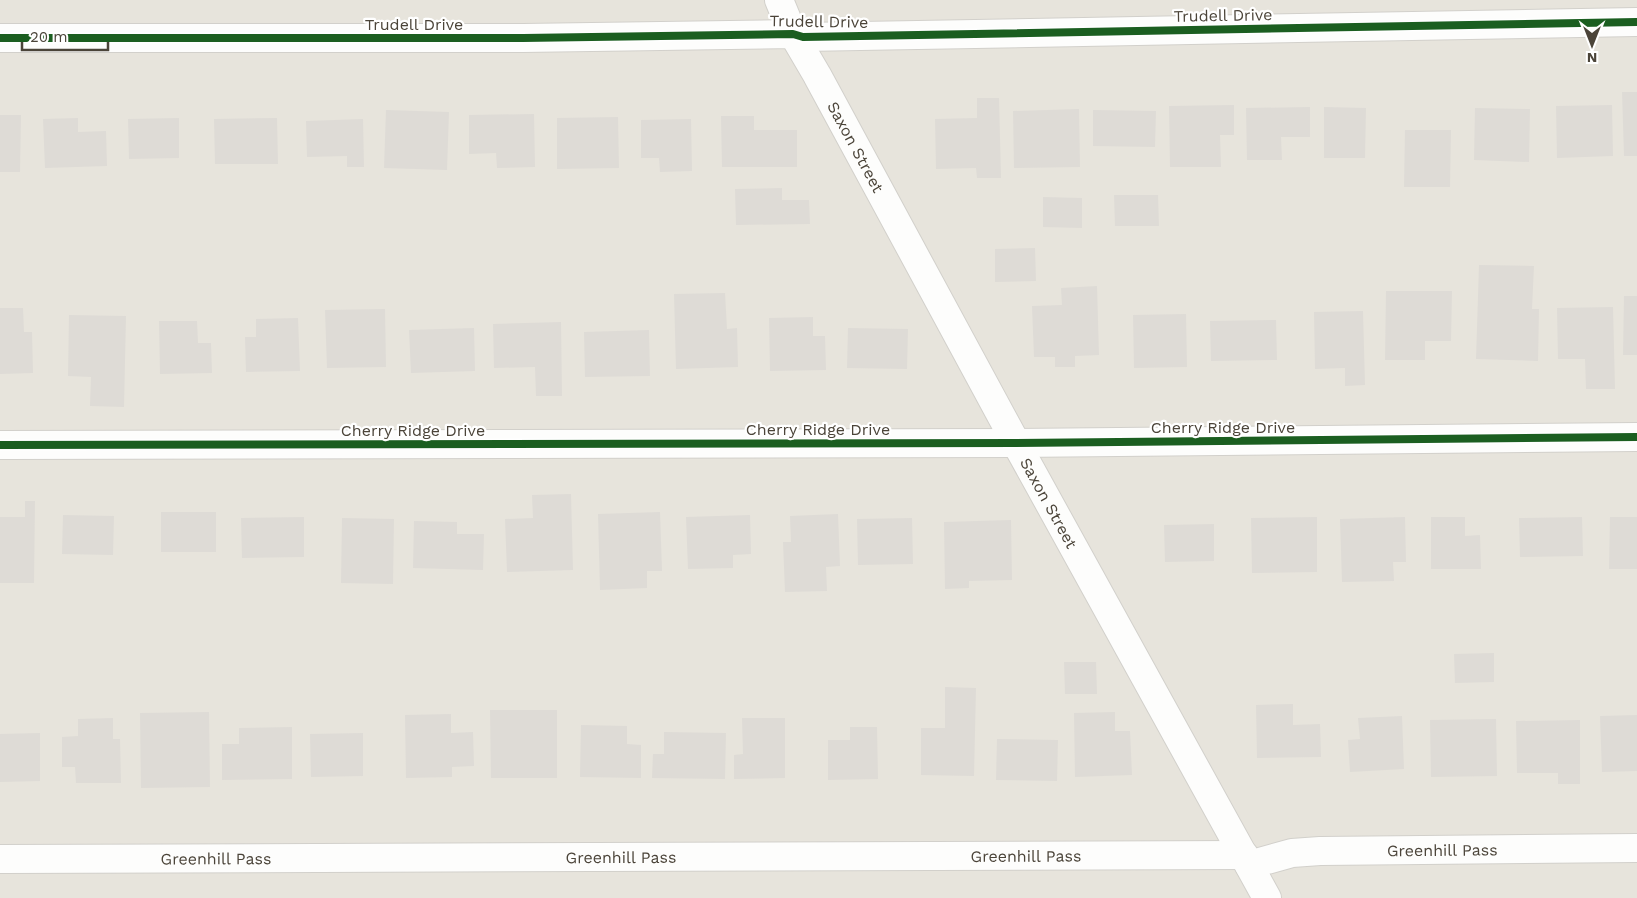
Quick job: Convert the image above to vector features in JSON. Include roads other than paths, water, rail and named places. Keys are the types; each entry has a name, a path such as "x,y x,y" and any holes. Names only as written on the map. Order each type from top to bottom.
{"street":[{"name":"Saxon Street","path":"778,0 793,34 1267,898"},
{"name":"Trudell Drive","path":"0,38 523,38 793,34 803,37 1637,22"},
{"name":"Cherry Ridge Drive","path":"0,445 1016,443 1637,437"},
{"name":"Greenhill Pass","path":"0,859 1246,860 1320,850 1637,848"}]}
